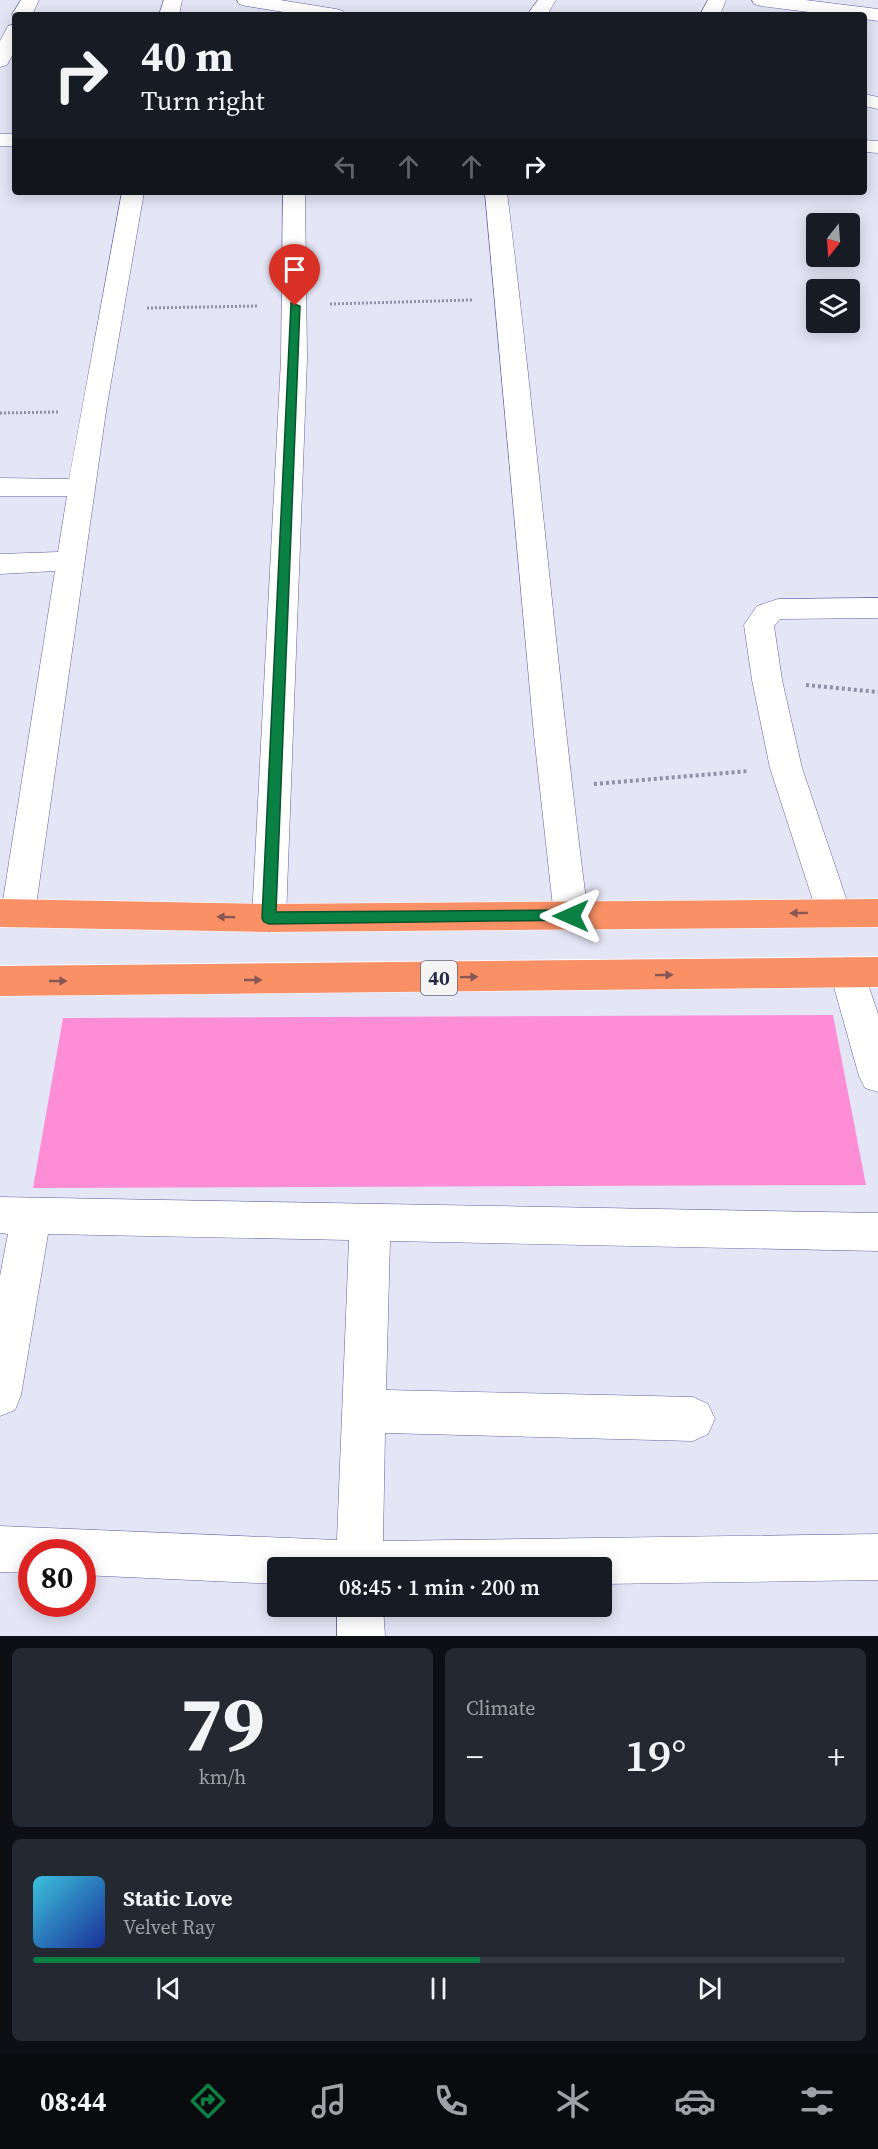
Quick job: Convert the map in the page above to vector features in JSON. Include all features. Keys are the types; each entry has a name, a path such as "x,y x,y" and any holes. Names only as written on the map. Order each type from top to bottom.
{"highway":[{"path":"9,913 269,918 878,913"},
{"name":"40","path":"0,981 863,972"}],"street":[{"path":"246,0 317,12"},
{"path":"338,12 350,0"},
{"path":"761,0 855,12"},
{"path":"0,61 12,36"},
{"path":"9,913 71,561 93,411 132,195"},
{"path":"269,918 294,359 294,195"},
{"path":"496,195 510,311 554,787 571,916"},
{"path":"0,487 81,488"},
{"path":"0,564 71,561"},
{"path":"834,913 786,768 767,680 759,625 773,609 878,608"},
{"path":"863,972 878,1076"},
{"path":"0,1395 15,1215 878,1232"},
{"path":"360,1557 370,1222"},
{"path":"363,1410 693,1419"},
{"path":"0,1549 267,1571"},
{"path":"612,1568 878,1557"},
{"path":"360,1617 361,1636"}],"path":[{"path":"0,413 93,411"},
{"path":"767,680 878,692"},
{"path":"554,787 786,768"}],"shaded area":[{"path":"833,1015 866,1185 33,1188 63,1018"}],"route":[{"path":"295,306 269,918 571,916"}]}
